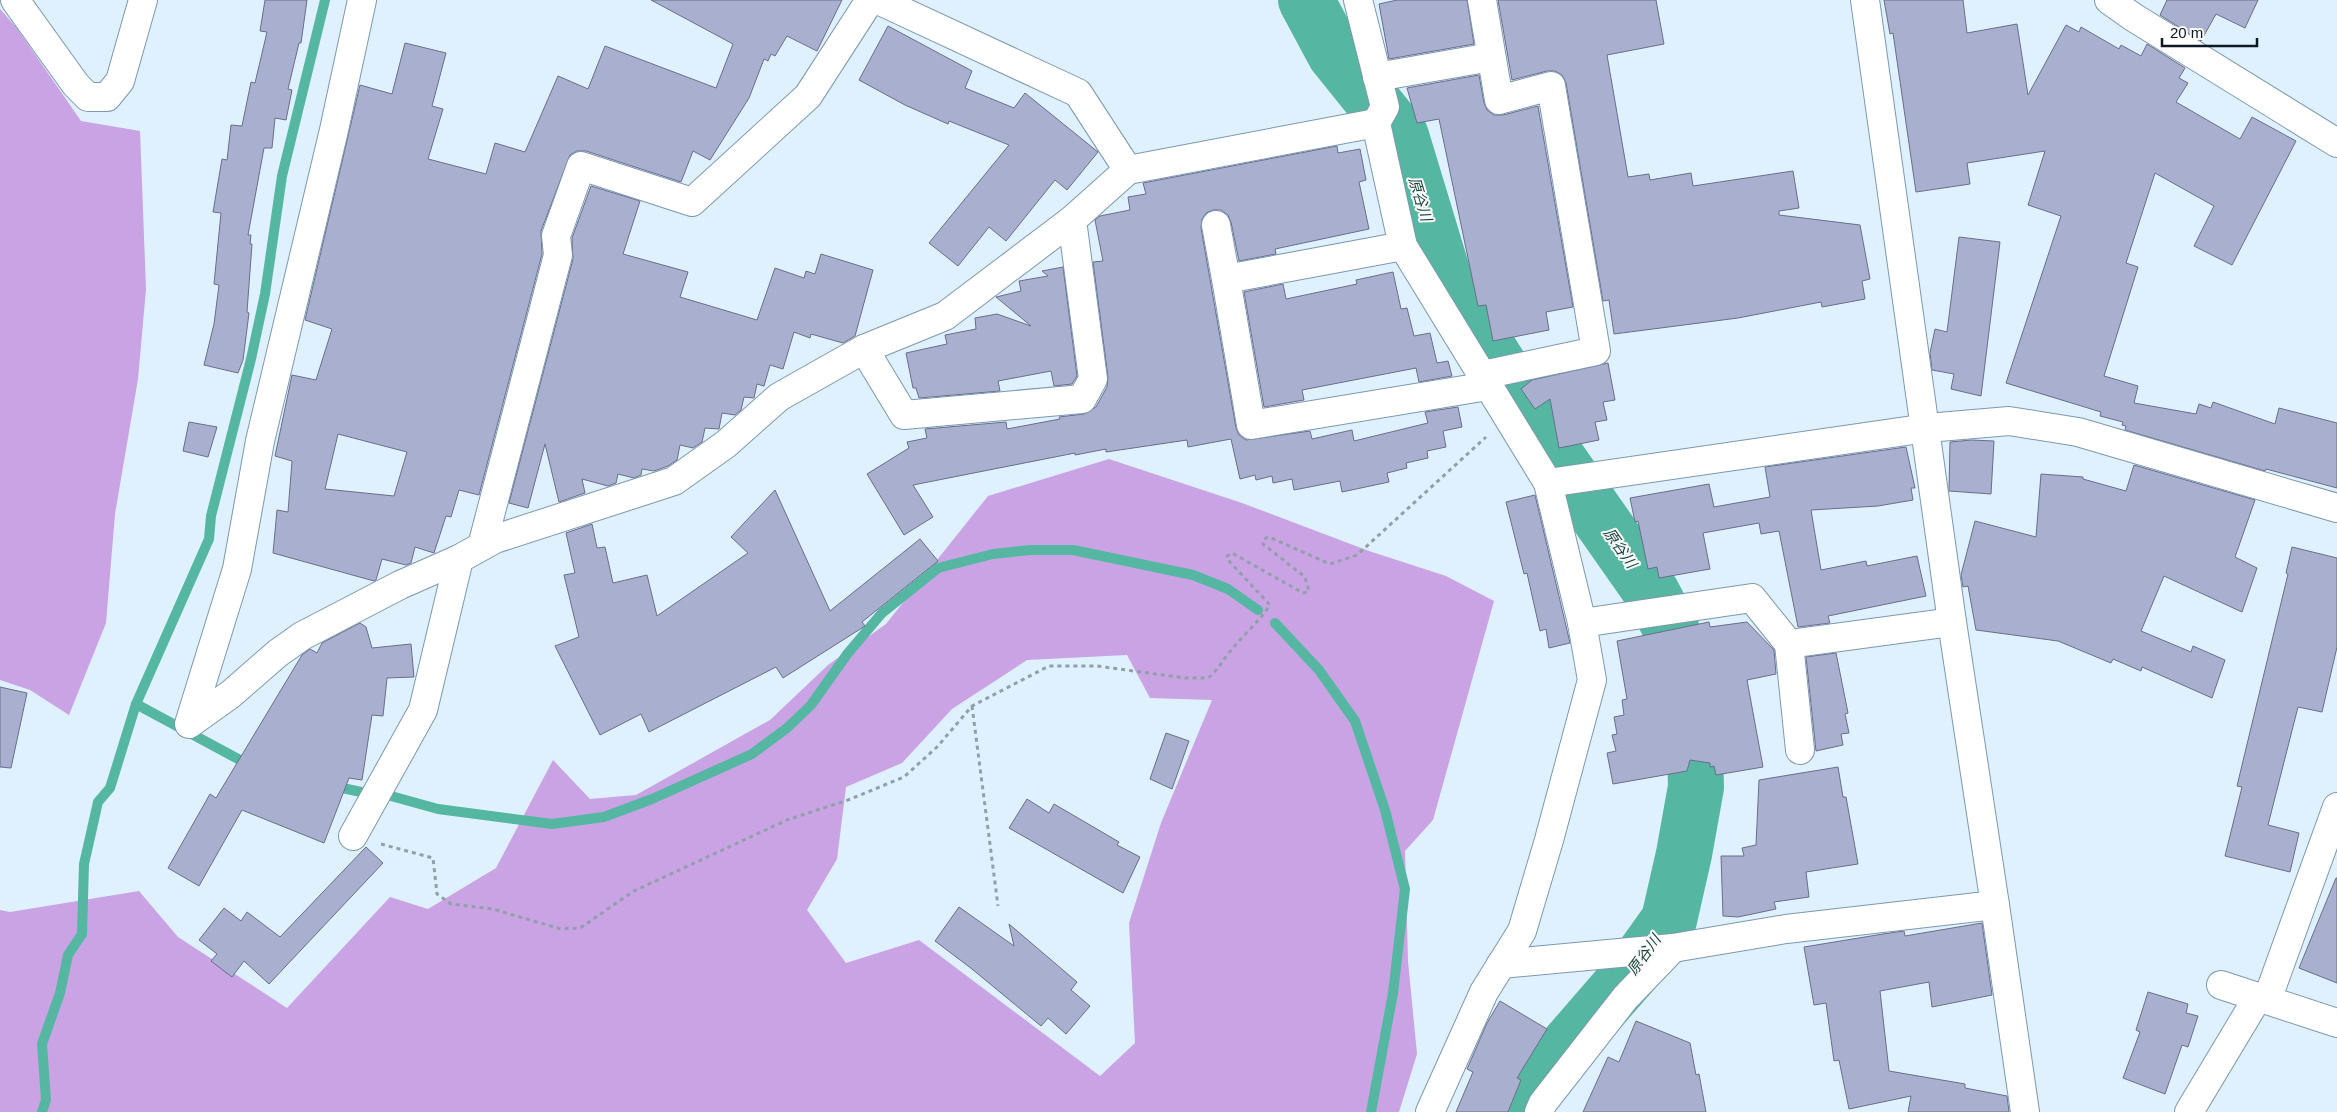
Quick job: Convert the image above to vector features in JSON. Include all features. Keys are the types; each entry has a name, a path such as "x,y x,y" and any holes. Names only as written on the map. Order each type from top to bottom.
{"street":[{"path":"15,0 76,85 88,97 107,97 120,81 143,0"},
{"path":"362,0 334,130 260,441 238,569 189,724 231,694 278,653 302,636 400,585 494,539 674,481 726,444 779,398 864,349 944,316 1072,220 1128,170 1376,123"},
{"path":"353,836 422,710 558,255 556,236 581,166 692,202 808,96 870,0"},
{"path":"878,0 1078,93 1128,170"},
{"path":"1358,0 1385,107 1376,123 1403,246 1548,483 1582,623 1592,680 1550,840 1522,932 1484,992 1430,1112"},
{"path":"1216,225 1251,425 1486,381 1596,351 1551,86 1499,100 1490,57 1482,0"},
{"path":"1865,0 1952,622 2025,1112"},
{"path":"2108,0 2133,18 2337,143"},
{"path":"1377,77 1490,57"},
{"path":"864,349 904,415 1082,399 1093,379 1072,220"},
{"path":"1226,278 1403,246"},
{"path":"1548,483 1926,428 2009,421 2078,432 2337,508"},
{"path":"1582,623 1752,598 1789,644 1800,750"},
{"path":"1789,644 1952,622"},
{"path":"2189,1112 2262,998 2337,807"},
{"path":"1501,964 1673,948 1786,929 1995,905"},
{"path":"1540,1112 1543,1103 1626,998 1673,948"},
{"path":"2222,985 2337,1023"}],"path":[{"path":"353,836 433,858 437,894 451,904 493,909 561,929 580,928 634,891 778,824 904,777 937,747 972,706 1050,666 1097,666 1185,678 1208,678 1220,668 1228,654 1262,618 1270,604 1229,561 1227,556 1232,553 1303,593 1309,591 1305,577 1263,544 1264,539 1269,537 1330,564 1357,555 1508,416"},
{"path":"972,706 998,906"}],"shaded area":[{"path":"0,9 16,27 81,121 140,131 146,289 138,379 115,514 106,623 69,715 30,690 0,680"},
{"path":"1109,459 1242,503 1369,551 1446,576 1494,601 1433,820 1405,851 1408,961 1417,1054 1399,1112 0,1112 0,910 10,912 139,891 178,937 287,1008 390,897 428,909 496,868 553,760 590,799 636,795 770,720 828,665 886,624 988,496","holes":["1127,655 1150,698 1212,700 1161,823 1129,923 1135,1043 1100,1076 919,940 846,963 807,910 837,859 846,787 902,763 952,709 1027,660"]}],"building":[{"path":"265,0 307,0 301,43 299,43 288,89 292,90 286,120 275,118 272,148 264,148 248,235 251,235 250,244 252,244 247,312 249,313 243,360 238,373 204,365 214,324 219,285 214,284 221,213 213,212 222,159 227,160 231,125 242,126 251,82 255,83 267,32 260,31"},
{"path":"651,0 842,0 817,51 787,36 775,56 771,54 768,61 764,59 749,98 710,160 693,151 681,182 586,151 577,151 570,155 541,231 542,254 479,495 459,490 451,517 446,516 434,553 415,547 411,563 406,565 382,559 376,580 374,581 273,553 277,510 288,512 292,461 275,456 292,375 316,380 332,329 305,320 360,85 392,94 405,43 446,53 432,106 443,109 428,159 486,174 495,143 525,152 558,76 588,89 605,46 716,88 733,44","holes":["338,434 407,452 394,496 325,489"]},
{"path":"1397,0 1467,0 1474,44 1389,59 1379,4"},
{"path":"1498,0 1656,0 1664,44 1607,55 1628,177 1649,174 1650,180 1691,173 1693,186 1793,171 1799,208 1779,211 1779,215 1860,225 1870,279 1862,281 1865,299 1822,307 1821,302 1738,318 1614,334 1609,300 1603,301 1566,83 1562,75 1555,71 1547,71 1512,80"},
{"path":"1884,0 1963,0 1967,33 2017,24 2028,95 2066,25 2079,32 2081,27 2119,49 2121,45 2141,56 2147,44 2185,68 2179,78 2188,83 2176,102 2240,139 2252,117 2296,141 2232,265 2194,246 2214,206 2155,173 2126,263 2138,267 2104,376 2138,386 2134,403 2196,414 2199,404 2211,408 2213,402 2275,424 2279,408 2337,423 2337,488 2266,469 2265,471 2125,430 2126,426 2122,425 2123,422 2100,416 2101,412 2006,383 2061,216 2028,205 2045,151 1967,163 1970,184 1916,192 1893,33 1890,34"},
{"path":"2167,0 2258,0 2245,28 2216,14 2201,41 2160,15"},
{"path":"888,26 972,71 965,88 1014,108 1025,93 1098,152 1067,190 1055,180 1006,241 989,227 958,266 929,243 1009,145 949,121 948,124 905,105 859,80"},
{"path":"1479,75 1484,103 1487,110 1494,115 1503,115 1538,106 1573,307 1546,312 1549,330 1493,341 1486,305 1478,306 1439,119 1417,123 1407,88"},
{"path":"1337,146 1338,153 1360,149 1366,180 1359,182 1369,229 1275,249 1276,254 1239,261 1228,215 1221,210 1213,210 1206,213 1202,219 1201,228 1236,428 1239,435 1246,440 1310,431 1312,439 1352,430 1354,441 1428,423 1425,412 1458,407 1462,427 1443,431 1446,447 1427,451 1428,458 1406,463 1407,468 1387,473 1389,482 1342,492 1340,481 1294,490 1292,479 1273,483 1272,476 1256,480 1255,475 1240,479 1231,439 1188,447 1187,440 1106,452 1106,449 1075,455 1075,453 913,485 933,517 904,535 867,474 909,448 907,442 927,438 925,429 1006,422 1007,429 1060,419 1059,417 1084,414 1096,407 1107,387 1108,377 1093,262 1103,261 1095,220 1100,216 1130,210 1128,197 1146,194 1143,183"},
{"path":"591,186 640,201 623,254 688,272 680,297 757,320 775,268 804,278 806,271 815,274 821,254 873,270 855,336 843,343 811,334 810,338 794,332 783,369 770,365 764,386 757,384 754,398 744,397 741,410 735,415 722,413 719,429 705,428 702,442 693,448 680,445 677,460 668,466 654,471 642,469 641,475 634,478 618,474 616,483 608,486 582,479 585,493 559,502 545,444 528,508 509,503 573,259 572,238"},
{"path":"1959,237 2000,242 1981,396 1951,389 1954,374 1932,370 1930,353 1935,329 1947,332"},
{"path":"1063,267 1077,376 1072,384 1054,386 1051,371 998,381 1000,391 919,398 916,388 913,388 906,353 947,344 945,335 976,329 975,318 997,314 1031,326 996,297 1021,291 1019,281 1048,276 1042,271"},
{"path":"1393,272 1401,309 1407,308 1414,336 1430,333 1437,363 1448,361 1452,376 1419,382 1416,368 1302,390 1304,400 1264,407 1244,292 1283,284 1286,299 1357,284 1356,280"},
{"path":"1608,363 1615,400 1603,402 1607,420 1595,422 1599,440 1559,448 1550,399 1535,409 1521,389 1532,380"},
{"path":"189,422 217,427 208,457 183,451"},
{"path":"1971,440 1994,441 1991,494 1949,491 1950,442"},
{"path":"1906,447 1915,488 1911,488 1913,500 1878,506 1811,510 1821,570 1866,561 1867,566 1917,556 1926,596 1828,616 1830,623 1798,627 1779,531 1761,534 1759,523 1703,533 1710,569 1659,578 1657,567 1648,569 1638,521 1635,522 1630,498 1709,484 1714,507 1770,497 1765,467"},
{"path":"2134,465 2255,500 2235,557 2257,568 2242,612 2164,576 2141,631 2191,652 2193,646 2225,660 2212,698 2142,667 2141,671 2113,659 2111,663 2058,641 1976,630 1968,586 1963,587 1961,575 1975,521 2036,537 2041,474 2083,477 2083,479 2126,491"},
{"path":"775,490 830,611 920,539 938,561 862,622 865,626 783,678 776,667 649,732 641,714 600,735 555,646 579,637 564,575 575,573 566,533 592,524 597,548 605,547 613,583 647,575 657,616 748,553 731,537"},
{"path":"1535,495 1570,643 1549,648 1546,629 1540,631 1527,573 1524,574 1506,502"},
{"path":"2292,547 2337,558 2337,647 2322,712 2298,707 2268,825 2299,833 2290,872 2225,856 2242,787 2237,786 2288,574 2286,573"},
{"path":"1709,622 1710,627 1747,622 1774,650 1776,674 1747,680 1763,767 1716,775 1714,766 1710,767 1710,763 1690,760 1687,771 1613,784 1607,753 1616,751 1612,735 1617,734 1614,717 1624,715 1622,700 1627,699 1617,641"},
{"path":"360,623 366,627 372,648 411,644 414,677 387,678 383,716 372,715 362,780 349,778 324,843 242,810 199,886 168,868 210,794 216,798 302,655 310,649 317,653 322,643"},
{"path":"1836,653 1848,713 1845,714 1849,733 1841,734 1843,745 1816,751 1806,657"},
{"path":"0,687 27,693 11,768 0,767"},
{"path":"1166,733 1189,741 1172,789 1150,779"},
{"path":"1838,767 1843,797 1846,797 1858,864 1806,872 1809,897 1774,902 1776,909 1738,917 1723,916 1721,856 1744,856 1742,848 1756,845 1759,780"},
{"path":"1027,799 1049,813 1054,804 1119,842 1117,845 1140,857 1123,893 1009,828"},
{"path":"366,847 383,863 269,984 244,961 232,977 211,961 217,954 199,940 224,908 241,921 247,912 280,937"},
{"path":"2337,878 2337,983 2299,968"},
{"path":"959,907 1014,946 1009,924 1077,982 1071,990 1090,1006 1066,1034 1048,1018 1041,1026 935,941"},
{"path":"1982,923 1992,995 1932,1007 1929,982 1880,991 1889,1071 1965,1084 1965,1088 2007,1096 2009,1112 1908,1112 1911,1096 1849,1109 1839,1060 1834,1061 1826,1003 1814,1005 1804,947 1904,931 1905,936"},
{"path":"2148,992 2188,1004 2186,1013 2198,1016 2188,1047 2182,1045 2165,1094 2123,1078 2140,1032 2136,1030"},
{"path":"1500,1001 1547,1029 1517,1078 1521,1080 1508,1112 1456,1112 1473,1072 1467,1069 1487,1023"},
{"path":"1636,1021 1690,1043 1696,1075 1699,1074 1706,1112 1583,1112 1608,1057 1619,1062"}],"waterway":[{"path":"42,1112 46,1100 42,1044 60,993 68,955 82,934 84,864 98,802 110,788 136,704 209,539 211,516 251,359 265,294 282,176 325,0"},
{"name":"原谷川","path":"1306,0 1335,54 1401,136 1444,278 1554,453 1652,593 1672,631 1695,750 1696,787 1684,854 1669,920 1632,972 1525,1095 1517,1112"},
{"path":"391,796 438,809 552,824 604,817 652,799 752,754 787,728 811,705 848,653 882,613 938,568 993,554 1030,550 1073,550 1193,575 1228,589 1258,610"},
{"path":"1275,623 1319,670 1355,721 1385,810 1405,889 1393,993 1371,1112"},
{"path":"136,704 251,766"},
{"path":"333,786 361,792"}]}
